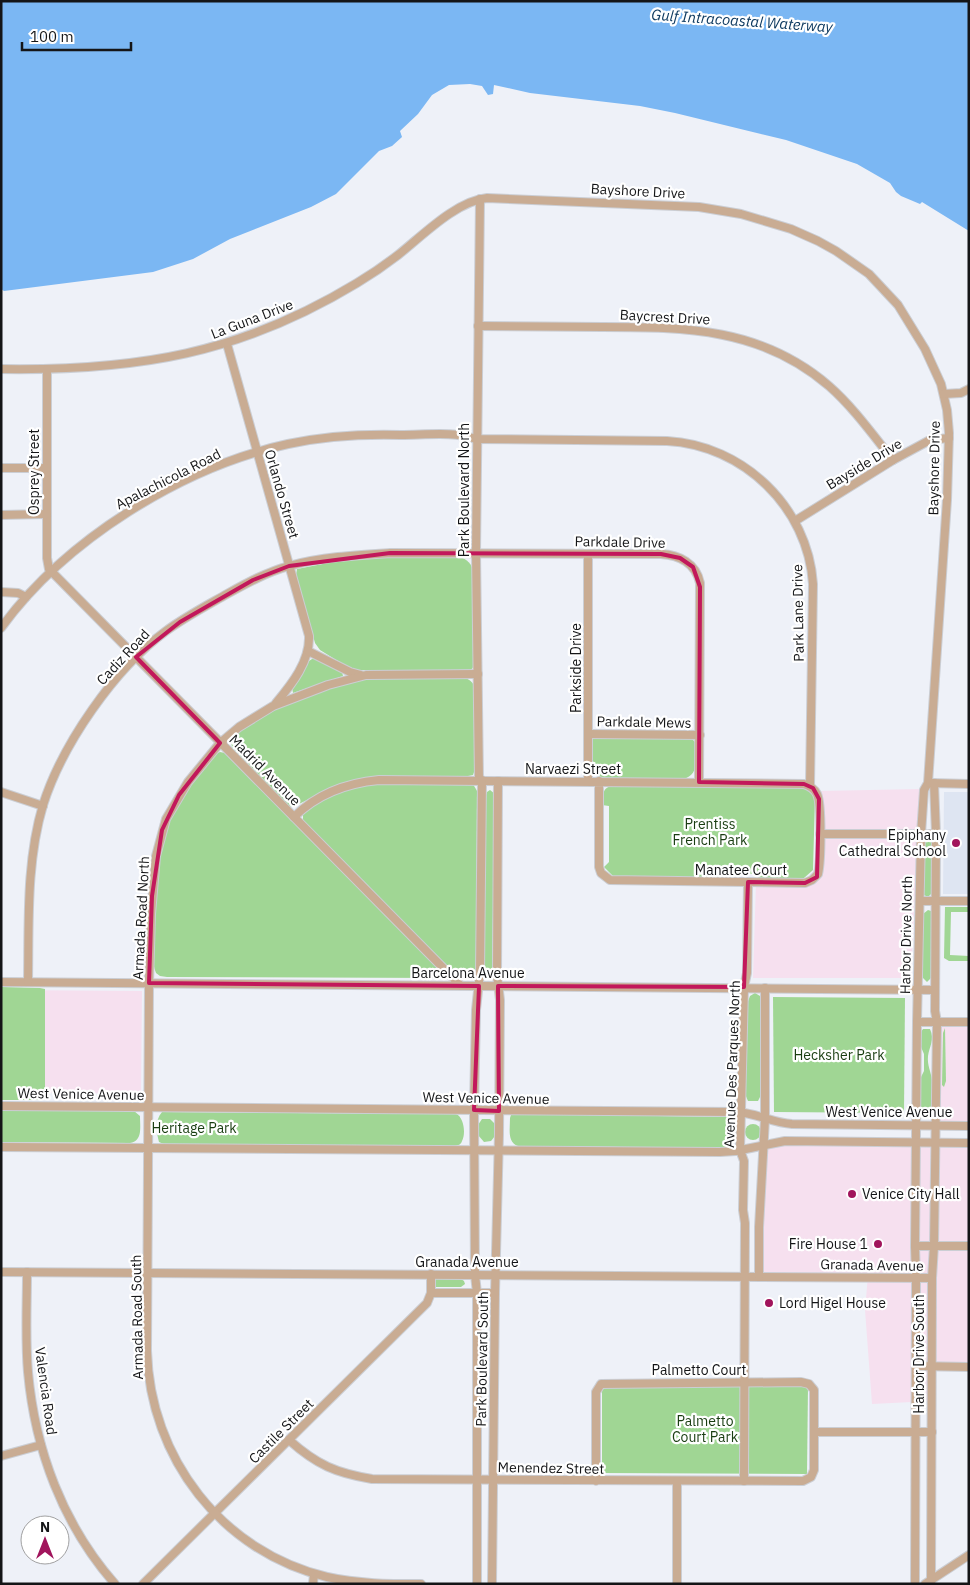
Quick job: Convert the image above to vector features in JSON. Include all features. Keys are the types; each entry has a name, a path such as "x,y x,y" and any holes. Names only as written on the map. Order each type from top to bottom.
{"street":[{"name":"Park Boulevard North","path":"474,1150 476,1010 480,972 481,780 476,553 476,439 480,199"},
{"name":"La Guna Drive","path":"1,369 47,370 148,362 227,344 299,314 356,283 383,266 454,211 465,204 480,199"},
{"name":"Bayshore Drive","path":"480,199 708,207 741,214 797,231 836,251 863,269 884,288 906,315 925,349 944,394 949,438 947,500 932,731"},
{"name":"Baycrest Drive","path":"478,326 673,327 708,331 744,339 795,362 827,384 849,406 893,460"},
{"name":"Orlando Street","path":"227,344 307,631 308,651"},
{"name":"Osprey Street","path":"47,370 47,561 52,573"},
{"path":"944,394 969,389"},
{"name":"Apalachicola Road","path":"1,628 26,598 103,529 130,510 199,474 257,452 300,442 356,436 460,435 476,439"},
{"name":"Bayside Drive","path":"795,521 893,460 933,439 949,438"},
{"name":"Park Lane Drive","path":"476,439 667,441 702,446 724,455 756,474 778,497 795,521 808,554 812,576 810,786"},
{"path":"1,468 47,468"},
{"path":"1,515 46,514"},
{"name":"Parkdale Drive","path":"476,553 668,555 685,560 696,572 700,587 699,782"},
{"name":"Cadiz Road","path":"28,982 30,888 34,850 43,806 62,760 78,732 111,686 136,657 165,632 186,618 253,580 289,566 369,554 476,553"},
{"name":"Parkside Drive","path":"588,554 588,781"},
{"name":"Madrid Avenue","path":"52,573 460,986"},
{"path":"1,592 18,593 26,598"},
{"path":"273,706 305,661 308,651 350,672 366,675"},
{"name":"Armada Road North","path":"149,1148 149,983 156,856 166,819 179,795 220,743 239,727 273,706 314,690 366,675 478,674"},
{"name":"Harbor Drive North","path":"932,731 931,783 936,834 936,1125"},
{"name":"Parkdale Mews","path":"588,734 700,735"},
{"name":"Narvaezi Street","path":"294,817 307,805 343,787 361,782 386,780 699,782 799,784 810,786"},
{"path":"498,781 499,1111"},
{"name":"Manatee Court","path":"599,781 599,867 601,873 615,881 804,883 812,880 819,872 820,834"},
{"path":"931,783 969,784"},
{"name":"Harbor Drive North","path":"916,1142 921,834 924,790 931,783"},
{"path":"810,786 816,791 819,799 820,834 936,834"},
{"path":"1,792 43,806"},
{"name":"Avenue Des Parques North","path":"744,1481 744,1162 740,1150 740,1112 744,987 747,973 748,882"},
{"path":"920,901 969,901"},
{"name":"Barcelona Avenue","path":"1,982 935,990"},
{"path":"759,1277 759,1227 765,1145 765,988"},
{"path":"917,1022 969,1022"},
{"name":"West Venice Avenue","path":"1,1106 740,1112 792,1124 969,1126"},
{"name":"Park Boulevard South","path":"491,1584 499,1111"},
{"name":"Harbor Drive South","path":"929,1583 932,1432 932,1278 936,1125"},
{"path":"1,1147 720,1152 785,1141 969,1142"},
{"name":"Harbor Drive South","path":"915,1584 916,1142"},
{"name":"Armada Road South","path":"149,1148 148,1364 155,1407 175,1460 214,1514 254,1545 288,1564 329,1578 369,1583 421,1584"},
{"name":"Park Boulevard South","path":"474,1150 475,1275 477,1293 477,1584"},
{"path":"915,1246 969,1246"},
{"name":"Granada Avenue","path":"1,1272 932,1278"},
{"name":"Valencia Road","path":"26,1272 28,1372 33,1409 41,1445 55,1488 75,1530 115,1584"},
{"path":"431,1274 431,1293 495,1293"},
{"name":"Castile Street","path":"144,1584 427,1303 431,1293"},
{"path":"916,1366 969,1367"},
{"name":"Palmetto Court","path":"596,1481 596,1392 601,1384 744,1382 801,1382 809,1384 814,1390 814,1467"},
{"path":"814,1432 932,1432"},
{"name":"Menendez Street","path":"289,1440 318,1463 358,1476 385,1479 805,1481 812,1475 814,1467"},
{"path":"1,1456 41,1445"},
{"path":"677,1481 677,1584"},
{"path":"929,1583 969,1555"},
{"path":"313,1584 314,1574"},
{"path":"491,1584 502,1584"}],"highlighted area":[{"path":"390,553 661,554 680,558 693,567 700,587 699,782 804,784 813,788 819,799 817,877 805,883 748,882 744,987 498,986 499,1111 474,1110 479,986 149,983 152,896 162,830 179,795 220,743 136,657 180,622 253,580 289,566"}],"shaded area":[{"path":"920,789 911,978 753,978 756,882 804,882 816,875 822,875 819,791"},
{"name":"Epiphany Cathedral School","path":"944,792 969,792 969,894 943,894"},
{"path":"1,990 142,991 141,1094 1,1092"},
{"path":"969,1020 969,1121 940,1121 940,1026"},
{"path":"785,1145 912,1146 912,1402 872,1404 865,1310 868,1275 758,1273 758,1151"},
{"path":"919,1146 932,1146 928,1278 928,1401 919,1402"},
{"path":"939,1146 969,1147 969,1367 935,1367"}],"green space":[{"path":"404,556 456,556 469,562 473,570 475,665 470,671 357,670 346,666 320,650 315,643 296,575 297,569 343,560"},
{"path":"312,659 316,659 342,672 343,676 293,693 292,687"},
{"path":"371,678 462,678 471,682 475,687 475,769 473,775 377,776 329,789 293,807 288,806 232,748 231,738 262,716 315,692"},
{"path":"591,738 691,738 696,743 695,770 683,779 599,778 592,770"},
{"path":"225,753 440,971 441,978 167,977 156,973 153,955 155,900 158,861 163,837 171,816 182,797 215,754"},
{"path":"395,783 473,784 477,791 476,974 470,979 461,979 454,974 303,820 303,813 346,790 369,785"},
{"name":"Prentiss French Park","path":"613,786 805,788 811,791 815,798 813,870 804,878 758,878 755,874 727,874 726,878 613,876 604,867 609,862 609,806 602,805 605,790"},
{"path":"490,790 495,794 492,969 488,973 484,970 486,795"},
{"path":"925,837 931,837 932,840 932,893 928,897 924,895 923,840"},
{"path":"945,907 969,907 969,912 951,912 950,955 969,956 969,961 949,961 944,958"},
{"path":"928,910 932,914 931,978 927,982 923,978 923,914"},
{"path":"1,987 45,989 45,1089 43,1100 1,1100"},
{"path":"755,993 760,996 761,1003 761,1095 758,1101 748,1101 745,1094 747,1004 750,996"},
{"name":"Hecksher Park","path":"773,997 905,998 904,1113 774,1112"},
{"path":"945,1028 946,1081 944,1087 942,1085 943,1033"},
{"path":"923,1029 930,1029 932,1037 928,1059 932,1077 931,1113 929,1115 920,1113 920,1079 924,1071 924,1054 921,1047 921,1032"},
{"name":"Heritage Park","path":"1,1110 134,1111 140,1116 140,1133 134,1142 130,1143 1,1142"},
{"name":"Heritage Park","path":"162,1112 456,1114 464,1126 464,1134 461,1143 455,1146 166,1145 159,1142 157,1134 157,1122"},
{"path":"514,1114 729,1117 734,1123 732,1141 725,1148 518,1146 514,1144 510,1135 510,1118"},
{"path":"482,1119 490,1119 495,1124 495,1136 491,1141 484,1142 478,1135 478,1125"},
{"path":"750,1124 756,1124 761,1129 759,1138 750,1140 745,1135 745,1129"},
{"path":"461,1279 465,1284 461,1287 436,1287 434,1280"},
{"name":"Palmetto Court Park","path":"602,1385 808,1386 807,1474 602,1473"}],"water":[{"name":"Gulf Intracoastal Waterway","path":"1,1 969,1 969,231 922,202 920,204 901,196 890,183 857,164 786,140 640,106 530,93 494,85 493,94 488,95 482,86 470,84 449,85 432,95 418,114 400,131 402,137 392,146 379,151 336,194 311,207 230,239 193,259 153,272 4,291 1,289"}],"place":[{"name":"Epiphany Cathedral School","path":"956,843"},
{"name":"Venice City Hall","path":"852,1194"},
{"name":"Fire House 1","path":"878,1244"},
{"name":"Lord Higel House","path":"769,1303"}]}
